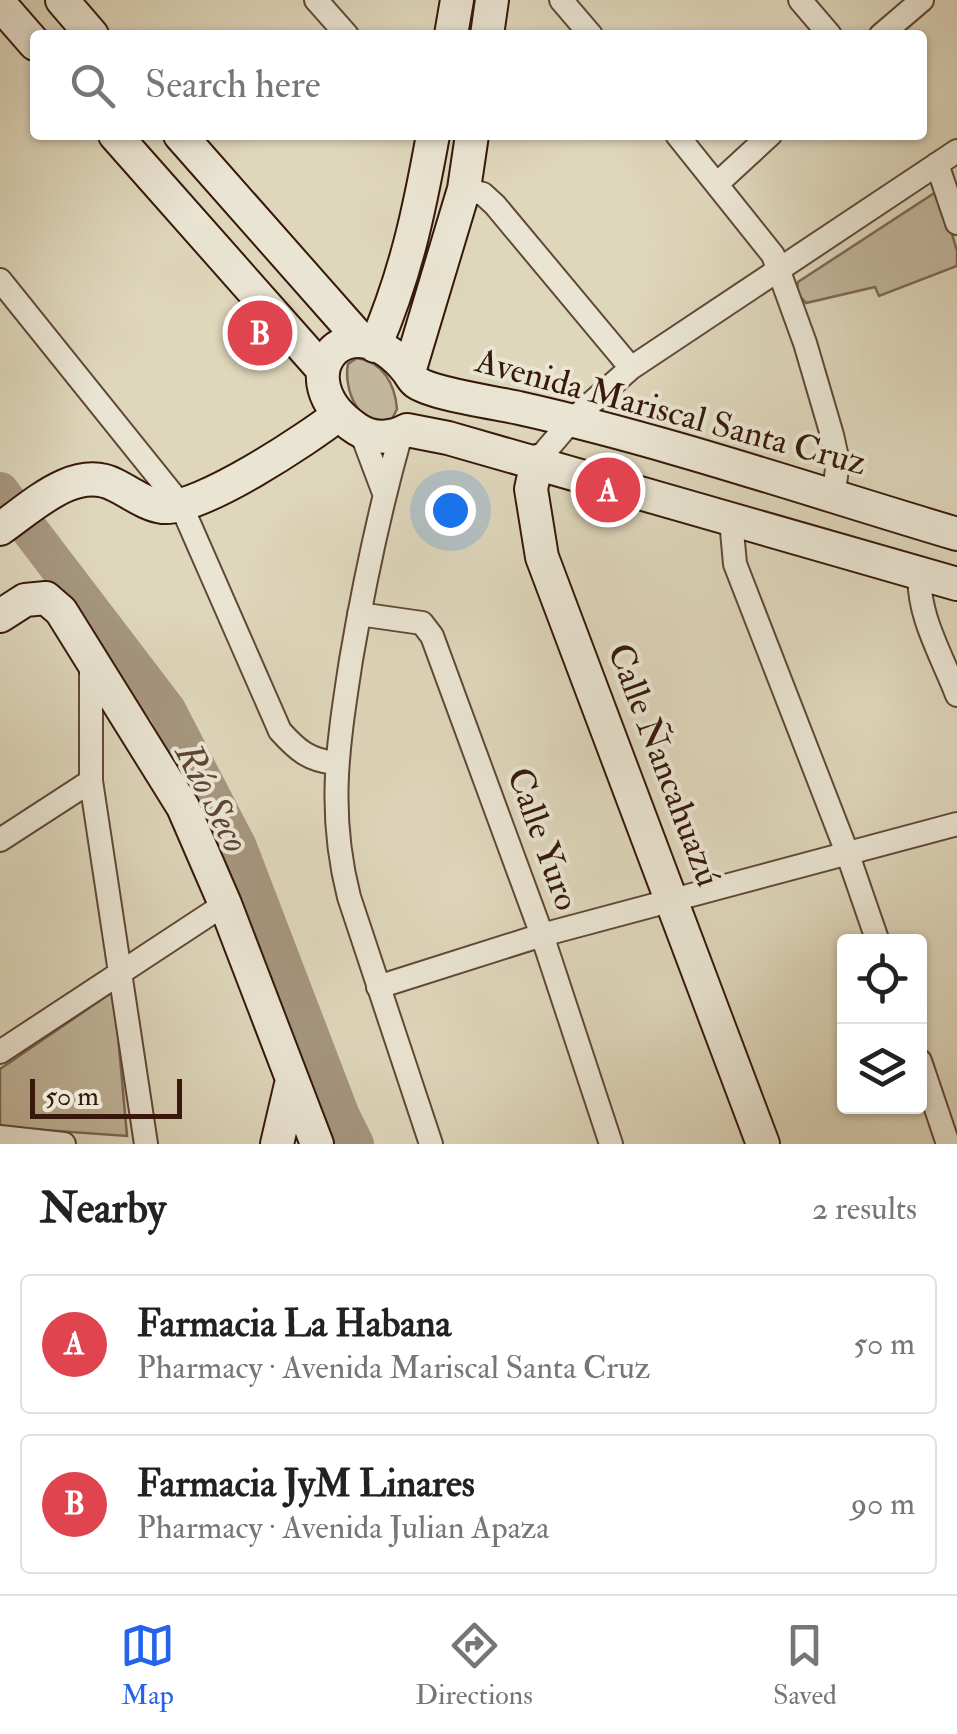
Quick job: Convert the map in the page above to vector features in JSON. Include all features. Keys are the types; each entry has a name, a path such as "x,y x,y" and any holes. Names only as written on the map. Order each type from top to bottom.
{"main road":[{"path":"62,0 88,30"},
{"path":"452,30 457,0"},
{"path":"488,30 492,0"},
{"path":"9,10 30,37"},
{"path":"120,140 323,370"},
{"name":"Avenida Mariscal Santa Cruz","path":"185,140 368,343 388,351 413,377 957,534"},
{"path":"432,140 415,233 399,292 368,343 347,340 328,358 323,370 325,394 350,424 373,437 404,432 537,461 957,584"},
{"path":"404,432 420,403 413,377 464,189 471,140"},
{"path":"0,528 72,482 89,477 165,508 181,504 224,486 295,446 350,424"},
{"name":"Calle Ñancahuazú","path":"537,461 531,489 542,557 763,1144"},
{"path":"0,616 25,600 46,598 60,611 183,807 226,904 317,1144"},
{"path":"276,1144 292,1080"}],"street":[{"path":"316,0 343,30"},
{"path":"561,0 587,30"},
{"path":"800,0 826,30"},
{"path":"887,30 922,0"},
{"path":"681,140 764,240 780,270 838,462 833,498"},
{"path":"718,182 764,140"},
{"path":"537,461 572,420 631,368 957,150"},
{"path":"937,164 957,223"},
{"path":"464,189 483,194 495,205 631,368"},
{"path":"0,280 181,504 280,731 299,752 335,763"},
{"path":"350,424 384,493"},
{"path":"404,432 384,493 335,763 338,856 431,1144"},
{"path":"731,520 734,564 875,934"},
{"path":"920,573 926,614 957,695"},
{"name":"Calle Yuro","path":"359,614 422,622 427,627 542,935 611,1144"},
{"path":"90,657 91,781 146,1144"},
{"path":"0,840 91,781"},
{"path":"378,988 542,935 957,824"},
{"path":"0,1052 226,904"},
{"path":"927,1083 944,1140"},
{"path":"0,1137 64,1144"}],"shaded area":[{"path":"939,190 957,251 957,266 879,296 875,287 806,303 797,293 798,282"},
{"path":"357,358 381,369 390,383 397,409 392,419 371,419 356,406 347,374 348,364"},
{"path":"114,991 127,1136 0,1127 0,1069"}],"waterway":[{"name":"Río Seco","path":"0,491 167,710 238,847 355,1144"}],"place":[{"name":"Farmacia JyM Linares","path":"260,333"},
{"name":"Farmacia La Habana","path":"608,490"}]}
